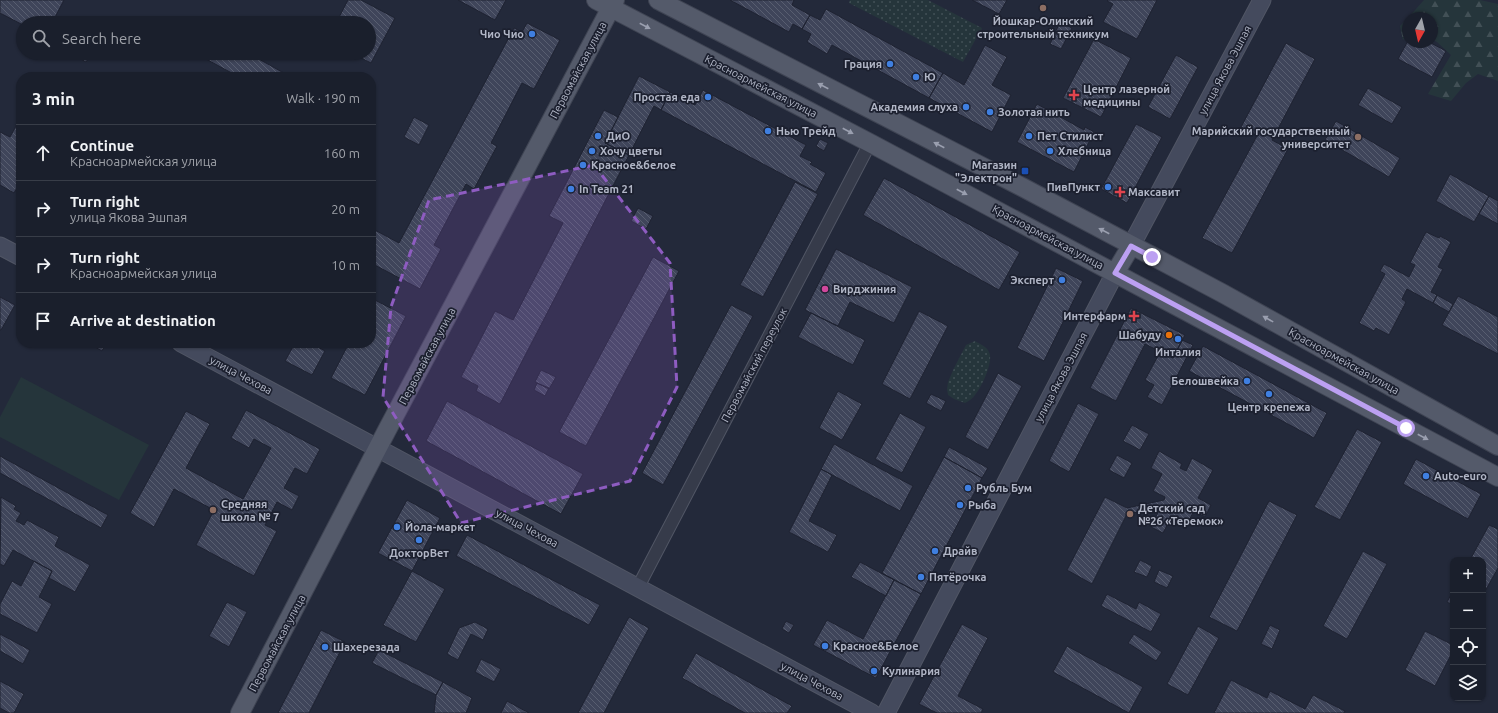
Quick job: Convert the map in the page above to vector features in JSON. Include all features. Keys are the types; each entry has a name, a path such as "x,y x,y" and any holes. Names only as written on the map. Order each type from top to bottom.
{"main road":[{"name":"Красноармейская улица","path":"658,0 1222,293 1498,446"},
{"name":"Красноармейская улица","path":"607,3 1498,477"},
{"name":"Первомайская улица","path":"240,713 607,3"},
{"name":"улица Якова Эшпая","path":"1115,273 1131,246"}],"street":[{"name":"улица Якова Эшпая","path":"1131,246 1262,0"},
{"name":"Первомайский переулок","path":"638,587 870,143"},
{"path":"0,246 16,254"},
{"name":"улица Якова Эшпая","path":"886,713 1115,273"},
{"name":"улица Чехова","path":"190,348 872,713"}],"highlighted area":[{"path":"594,165 670,263 677,387 630,481 461,523 383,397 391,307 429,200"}],"green space":[{"path":"850,0 928,0 982,28 963,62 849,3"},
{"path":"1424,0 1480,0 1498,4 1498,81 1478,74 1466,83 1451,101 1428,94 1451,55 1438,43 1438,12 1413,12"},
{"path":"1402,24 1402,35 1400,26"},
{"path":"975,341 988,350 990,362 978,392 972,399 965,403 948,395 948,382 966,345"},
{"path":"21,377 149,445 119,500 0,437 0,417"}],"building":[{"path":"0,0 64,0 56,16 16,16 16,21 0,13"},
{"path":"348,0 361,0 395,18 376,54 376,16 340,16"},
{"path":"458,0 506,0 495,20"},
{"path":"730,0 794,0 792,5 810,15 802,29 793,24 789,32"},
{"name":"Йошкар-Олинский строительный техникум","path":"972,0 1007,0 999,14"},
{"path":"1157,0 1137,39 1103,22 1113,4 1107,1"},
{"path":"826,9 943,73 929,98 832,45 827,54 807,42 811,34 802,29 810,15 820,20"},
{"path":"1060,22 1072,28 1061,49 1050,44"},
{"path":"527,23 560,40 534,89 522,83 491,143 497,146 474,189 466,184 434,245 441,249 420,289 376,266 376,231 399,243 514,28 522,32"},
{"path":"1094,39 1131,58 1101,117 1063,98"},
{"path":"1286,43 1315,59 1272,140 1288,149 1232,253 1202,238 1257,136 1241,127"},
{"path":"985,45 1007,57 992,85 1011,95 992,132 929,98 943,73 964,85"},
{"path":"1438,47 1446,51 1432,77 1398,59 1404,48 1438,48"},
{"path":"1176,55 1198,67 1170,119 1148,107"},
{"path":"208,60 261,60 282,72 230,72"},
{"path":"365,60 373,60 371,63"},
{"path":"639,76 670,92 661,110 654,106 629,155 605,143"},
{"path":"1368,88 1402,107 1392,124 1358,105"},
{"path":"703,90 806,145 800,156 812,162 810,164 826,173 816,192 661,110 670,92 695,105"},
{"path":"1037,104 1084,130 1085,127 1094,132 1074,172 1017,142"},
{"path":"604,110 618,117 605,143 629,155 500,404 476,391 478,386 461,377 495,311 513,320 563,223 549,216"},
{"path":"414,117 429,125 419,145 404,137"},
{"path":"1336,121 1400,158 1389,177 1325,140"},
{"path":"1136,124 1162,137 1127,203 1101,189"},
{"path":"16,126 16,189 14,193 0,185 0,132 10,137"},
{"path":"820,139 828,143 824,151 816,146"},
{"path":"1450,174 1489,196 1474,222 1436,201"},
{"path":"884,178 1020,252 999,290 863,215"},
{"path":"795,182 818,194 763,297 740,285"},
{"path":"1489,196 1498,201 1498,224 1479,214"},
{"path":"638,208 653,216 646,229 631,221"},
{"path":"1426,232 1439,238 1440,236 1451,242 1438,267 1443,269 1431,292 1437,295 1433,303 1407,289 1402,299 1406,302 1389,335 1376,328 1374,331 1359,323 1385,274 1380,271 1384,264 1409,277 1415,265 1410,263"},
{"path":"836,249 912,287 894,323 850,302 838,326 805,310"},
{"path":"653,257 679,271 586,446 559,432"},
{"path":"1056,268 1083,281 1044,361 1017,348"},
{"path":"1437,295 1453,304 1449,312 1433,303"},
{"path":"1458,296 1498,317 1498,354 1442,325"},
{"path":"0,297 15,305 1,330 0,330"},
{"path":"376,301 406,316 365,395 331,378 346,348 376,348"},
{"path":"731,305 753,316 663,485 642,473"},
{"path":"1131,308 1185,335 1173,358 1145,344 1116,401 1090,388"},
{"path":"919,311 948,326 910,399 882,384"},
{"path":"811,313 865,340 853,365 798,337"},
{"path":"1182,340 1193,345 1162,405 1147,397 1154,385 1145,380 1160,352 1173,358"},
{"path":"1203,346 1327,413 1314,438 1189,371"},
{"path":"97,348 104,348 102,351"},
{"path":"292,348 320,348 325,351 312,375 285,361"},
{"path":"541,370 556,377 549,389 535,382"},
{"path":"998,373 1022,386 988,450 965,437"},
{"path":"537,383 549,388 545,396 534,390"},
{"path":"838,391 862,404 842,440 819,428"},
{"path":"931,394 946,401 941,411 926,403"},
{"path":"447,401 583,474 561,514 426,441"},
{"path":"1078,403 1099,414 1069,472 1049,461"},
{"path":"246,410 320,449 307,474 295,468 284,488 299,496 292,510 277,502 265,525 277,531 254,576 196,545 214,510 174,489 154,527 130,513 186,411 210,424 186,468 243,499 271,448 254,439 249,448 231,438"},
{"path":"900,413 926,427 902,473 875,459"},
{"path":"1132,425 1149,434 1140,450 1123,441"},
{"path":"1357,429 1382,442 1340,520 1314,507"},
{"path":"834,444 913,486 900,511 821,469"},
{"path":"949,447 988,468 982,478 944,457"},
{"path":"1159,451 1182,464 1180,468 1186,471 1192,458 1213,470 1198,498 1211,505 1205,517 1194,511 1187,524 1172,516 1163,533 1151,527 1160,508 1127,514 1092,584 1067,570 1105,497 1127,508 1164,500 1165,497 1153,491 1162,474 1151,468"},
{"path":"1117,455 1132,463 1124,478 1109,470"},
{"path":"0,456 108,515 101,528 0,473"},
{"path":"944,457 982,478 921,594 882,573"},
{"path":"1416,459 1481,494 1468,519 1403,484"},
{"path":"821,469 832,475 809,521 837,535 828,552 789,532"},
{"path":"1,497 16,506 14,509 21,513 16,521 24,525 27,520 59,537 55,546 90,565 75,592 49,578 52,571 13,550 4,566 0,564"},
{"path":"407,500 440,518 412,571 378,553"},
{"path":"1269,501 1297,515 1237,631 1209,617"},
{"path":"1489,525 1498,529 1498,568 1486,590 1486,557 1472,557"},
{"path":"467,535 600,605 589,625 456,556"},
{"path":"1363,551 1387,564 1347,639 1323,626"},
{"path":"1140,560 1152,566 1147,577 1134,572"},
{"path":"34,561 52,571 39,597 52,604 37,633 0,614 0,604 12,581 21,586"},
{"path":"860,562 894,580 886,596 851,577"},
{"path":"1159,570 1173,576 1167,588 1154,582"},
{"path":"412,571 445,589 416,642 383,625"},
{"path":"894,580 921,594 876,678 813,645 827,620 863,639"},
{"path":"1107,594 1136,609 1139,602 1161,614 1151,632 1101,606"},
{"path":"1450,596 1450,604 1447,602"},
{"path":"227,602 247,612 229,647 209,636"},
{"path":"629,617 649,628 604,713 578,713"},
{"path":"786,621 794,625 789,633 782,629"},
{"path":"475,622 488,629 483,640 471,634 458,660 447,654 459,628"},
{"path":"962,624 988,638 958,696 983,709 981,713 937,713 919,704"},
{"path":"1270,625 1280,630 1272,649 1261,644"},
{"path":"1198,626 1219,638 1188,695 1167,684"},
{"path":"321,630 345,642 309,713 278,713"},
{"path":"1425,631 1450,644 1450,657 1435,686 1405,670"},
{"path":"0,634 30,650 23,664 0,651"},
{"path":"1134,634 1162,652 1156,661 1128,643"},
{"path":"1067,646 1143,687 1129,713 1053,672"},
{"path":"379,650 443,682 436,695 372,663"},
{"path":"696,653 792,706 787,713 745,713 682,678"},
{"path":"481,659 501,669 494,682 475,672"},
{"path":"1231,680 1267,698 1270,691 1305,709 1313,695 1345,711 1344,713 1214,713"},
{"path":"0,681 24,694 14,713 9,713 0,708"},
{"path":"443,682 472,698 466,713 434,713 436,695"},
{"path":"507,701 529,713 501,713"}],"place":[{"name":"Йошкар-Олинский строительный техникум","path":"1043,8"},
{"name":"Чио Чио","path":"532,34"},
{"name":"Грация","path":"890,64"},
{"name":"Ю","path":"916,77"},
{"name":"Центр лазерной медицины","path":"1074,95"},
{"name":"Простая еда","path":"708,97"},
{"name":"Академия слуха","path":"966,107"},
{"name":"Золотая нить","path":"990,112"},
{"name":"Нью Трейд","path":"768,131"},
{"name":"ДиО","path":"598,136"},
{"name":"Пет Стилист","path":"1029,136"},
{"name":"Марийский государственный университет","path":"1358,137"},
{"name":"Хочу цветы","path":"592,151"},
{"name":"Хлебница","path":"1050,151"},
{"name":"Красное&белое","path":"583,165"},
{"name":"Магазин \"Электрон\"","path":"1025,171"},
{"name":"ПивПункт","path":"1108,187"},
{"name":"In Team 21","path":"571,189"},
{"name":"Максавит","path":"1120,192"},
{"name":"Эксперт","path":"1062,280"},
{"name":"Вирджиния","path":"825,289"},
{"name":"Интерфарм","path":"1134,316"},
{"name":"Шабуду","path":"1169,335"},
{"name":"Инталия","path":"1178,339"},
{"name":"Белошвейка","path":"1247,381"},
{"name":"Центр крепежа","path":"1269,394"},
{"name":"Auto-euro","path":"1426,476"},
{"name":"Рубль Бум","path":"968,488"},
{"name":"Рыба","path":"960,505"},
{"name":"Средняя школа № 7","path":"213,510"},
{"name":"Детский сад №26 «Теремок»","path":"1130,514"},
{"name":"Йола-маркет","path":"397,527"},
{"name":"ДокторВет","path":"419,540"},
{"name":"Драйв","path":"935,551"},
{"name":"Пятёрочка","path":"921,577"},
{"name":"Красное&Белое","path":"825,646"},
{"name":"Шахерезада","path":"325,647"},
{"name":"Кулинария","path":"874,671"}],"route":[{"path":"1152,257 1131,246 1115,273 1406,428"}]}
